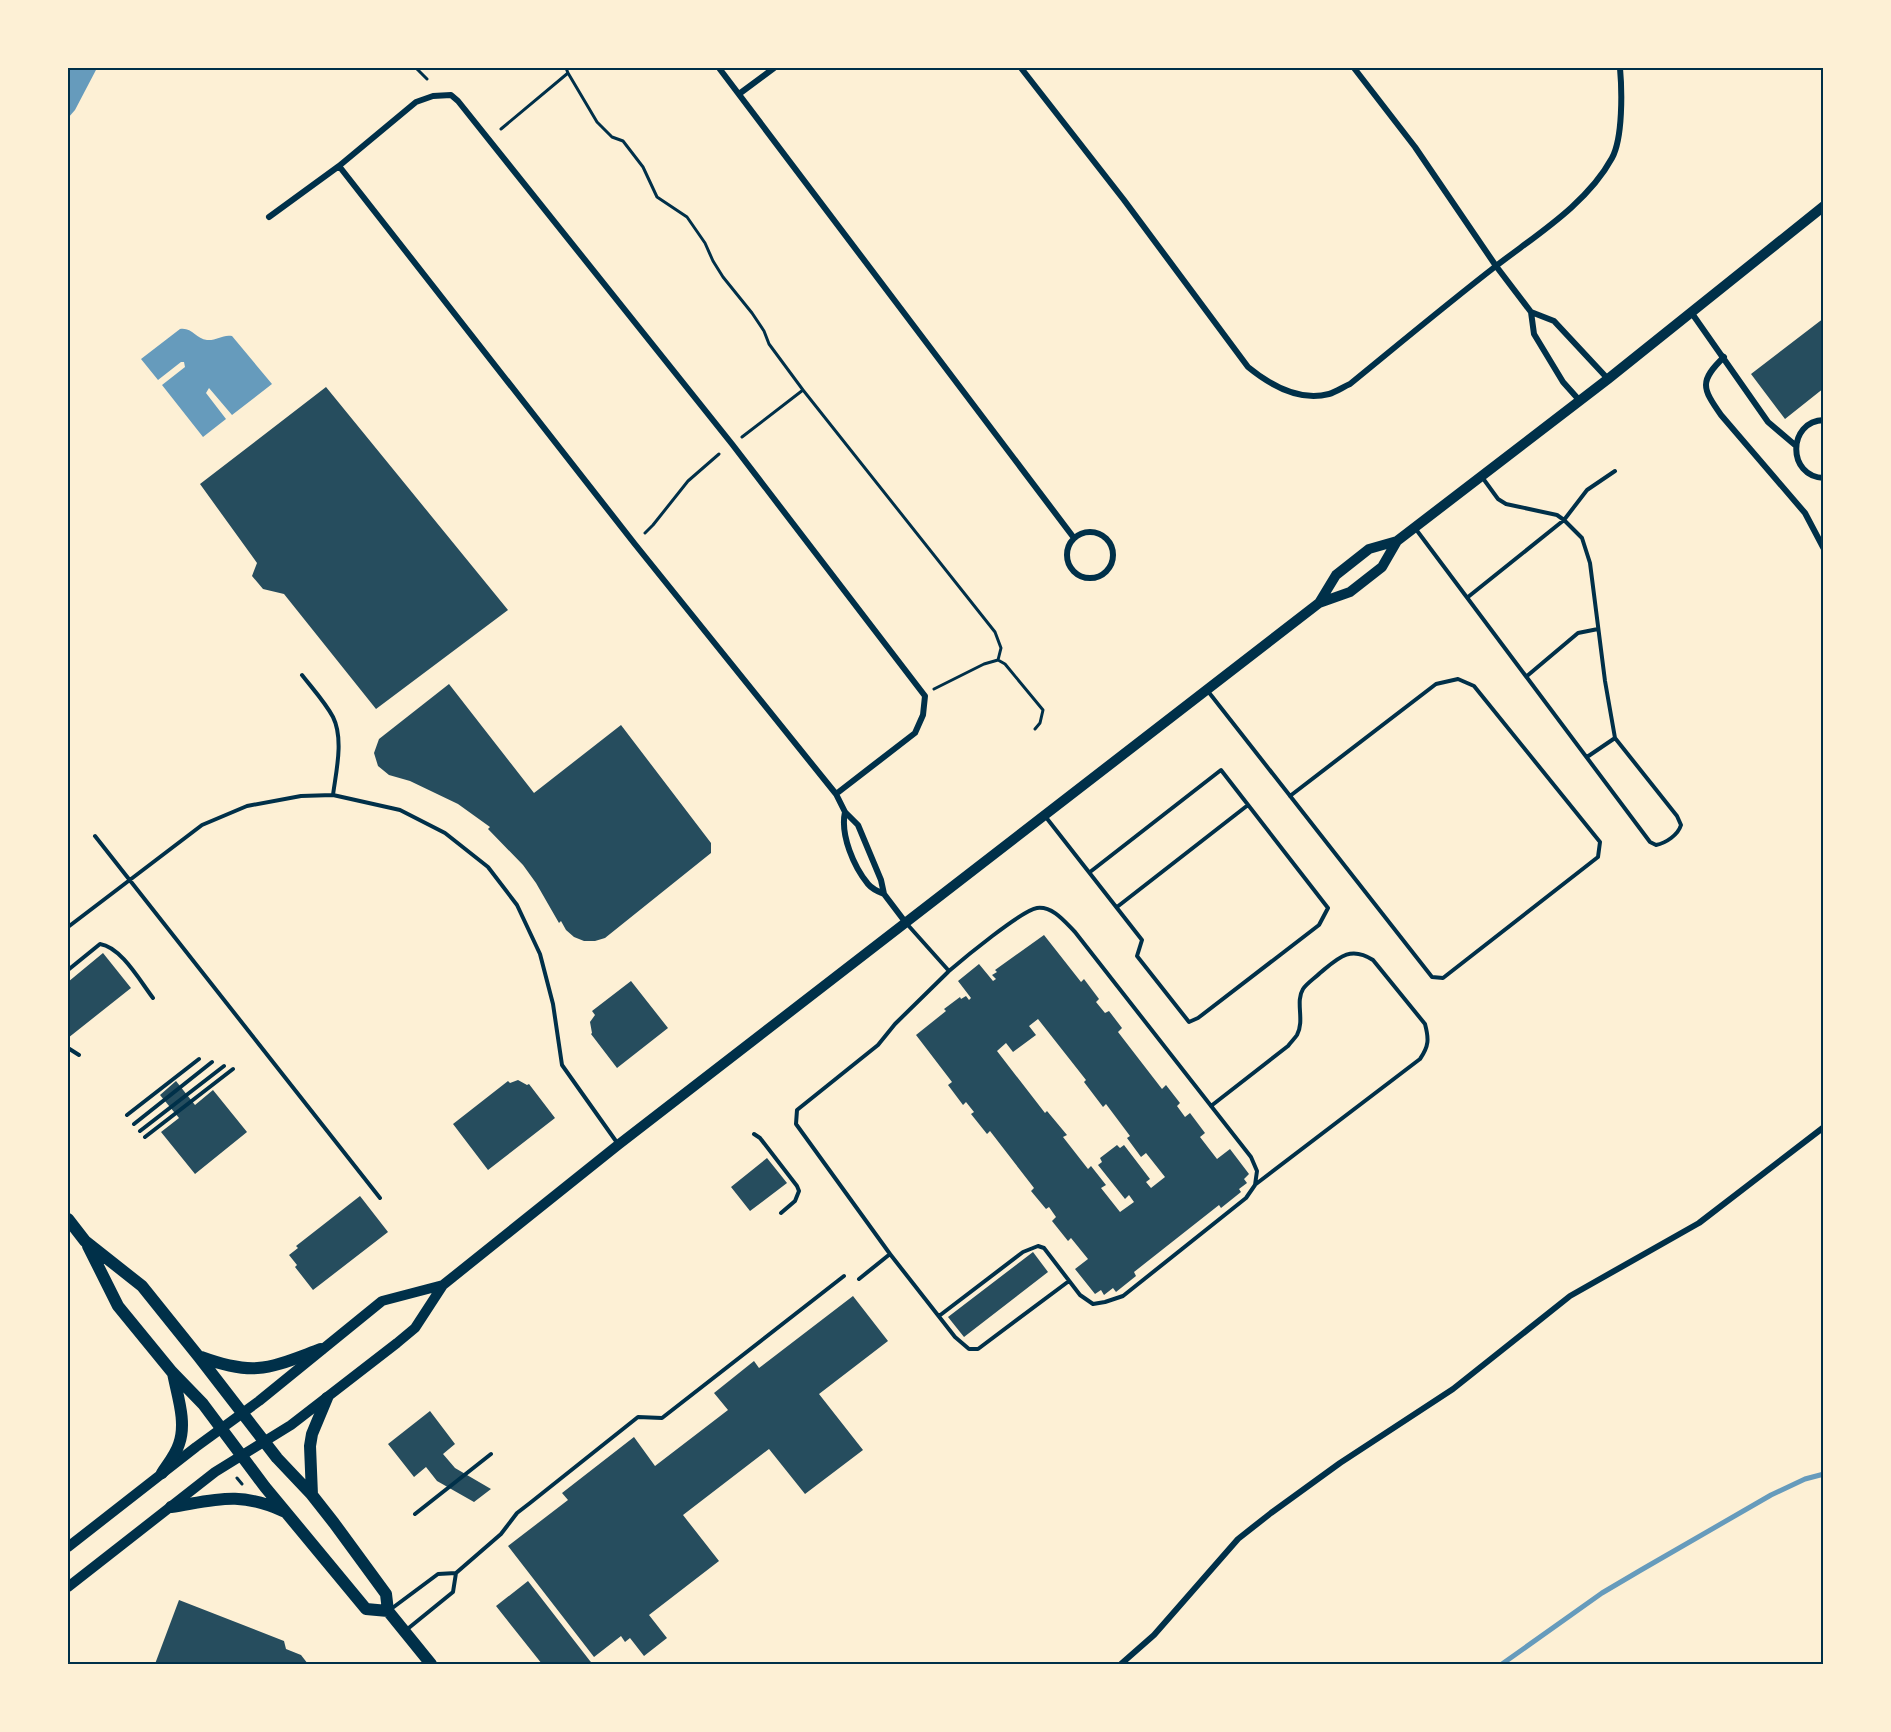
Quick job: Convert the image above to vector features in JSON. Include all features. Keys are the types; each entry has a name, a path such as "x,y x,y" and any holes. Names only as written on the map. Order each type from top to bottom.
{"main road":[{"path":"1319,603 1336,575 1369,549 1396,541 1415,527 1580,401 1824,206"},
{"path":"68,1587 214,1472 291,1425 327,1398 415,1328 443,1285 618,1145 1319,603 1350,592 1382,567 1396,541"},
{"path":"68,1219 85,1241 118,1306 172,1372 203,1404 366,1609 388,1611"},
{"path":"85,1241 142,1286 200,1357 277,1458 312,1495 386,1594 388,1611 431,1665"},
{"path":"68,1547 382,1301 443,1285"},
{"path":"200,1357 225,1366 262,1369 321,1349"},
{"path":"162,1473 179,1444 181,1430 172,1372"},
{"path":"312,1495 310,1446 312,1434 327,1398"},
{"path":"171,1507 225,1498 248,1499 266,1503 288,1513"}],"street":[{"path":"719,68 1074,538"},
{"path":"739,94 774,68"},
{"path":"1021,68 1124,200 1248,367 1281,388 1297,395 1311,397 1331,394 1350,384 1535,237 1596,182 1614,156 1621,117 1620,68"},
{"path":"1354,68 1415,147 1496,266 1531,312 1534,334 1563,382 1580,401"},
{"path":"268,217 339,166 416,102 433,96 451,95 459,101 734,447 925,696 923,716 915,733 836,794"},
{"path":"339,166 634,543 836,794 845,812 858,825 881,880 884,894 906,924"},
{"path":"1531,312 1554,321 1608,379"},
{"path":"1690,312 1768,422 1795,446"},
{"path":"1724,357 1708,373 1705,385 1710,400 1805,513 1824,549"},
{"path":"1824,420 1810,423 1803,429 1795,446 1795,454 1803,470 1811,475 1824,478"},
{"path":"1088,532 1096,533 1108,542 1112,556 1106,570 1094,577 1086,578 1073,571 1067,558 1067,551 1074,538 1088,532"},
{"path":"845,812 843,825 855,863 869,887 884,894"},
{"path":"1121,1665 1154,1635 1238,1539 1270,1513 1325,1473 1453,1389 1570,1296 1699,1223 1824,1127"}],"lane":[{"path":"1468,597 1564,520 1587,490 1614,471"},
{"path":"1415,527 1650,842 1656,845 1662,844 1679,831 1681,825 1677,816 1615,738 1590,563 1582,538 1557,516 1506,504 1498,499 1481,476"},
{"path":"1527,676 1578,633 1598,629"},
{"path":"302,675 333,717 338,734 333,795"},
{"path":"1207,689 1290,796 1432,977 1443,978 1598,856 1599,842 1474,686 1458,679 1436,684 1290,796"},
{"path":"1587,757 1615,738"},
{"path":"1044,816 1142,940 1137,957 1190,1022 1319,925 1328,908 1221,770 1090,872"},
{"path":"68,927 202,825 248,806 301,796 333,795 400,810 445,833 488,867 517,905 540,954 553,1004 562,1065 618,1145"},
{"path":"1117,907 1248,805"},
{"path":"95,836 380,1198"},
{"path":"1069,1281 978,1349 969,1349 955,1337 890,1254 796,1124 797,1110 878,1045 895,1024 948,971 1029,911 1038,908 1053,911 1075,932 1251,1156 1257,1171 1255,1185"},
{"path":"906,924 948,971"},
{"path":"68,970 100,944 108,945 118,953 153,998"},
{"path":"939,1316 1023,1252 1038,1246 1044,1248 1080,1295 1093,1304 1123,1296 1246,1198 1255,1185 1420,1059 1428,1047 1425,1024 1373,960 1362,953 1349,953 1338,958 1304,988 1300,997 1301,1019 1298,1034 1288,1046 1211,1106"},
{"path":"68,1048 79,1055"},
{"path":"127,1115 199,1059"},
{"path":"134,1124 212,1062"},
{"path":"140,1131 224,1066"},
{"path":"145,1137 232,1069"},
{"path":"754,1134 799,1191 795,1201 781,1213"},
{"path":"859,1279 890,1254"},
{"path":"388,1611 438,1574 456,1573 501,1534 518,1513 638,1417 662,1418 844,1276"},
{"path":"415,1514 491,1454"},
{"path":"404,1631 453,1592 456,1573"}],"path":[{"path":"416,68 427,79"},
{"path":"566,68 597,123 612,137 623,141 643,167 657,197 687,217 705,243 712,261 752,313 764,331 769,344 802,390 995,632 1000,648 998,660"},
{"path":"501,129 568,73"},
{"path":"742,437 802,390"},
{"path":"645,532 688,481 719,454"},
{"path":"934,689 984,664 998,660 1005,664 1043,710 1040,723 1035,729"}],"water":[{"path":"68,68 97,68 75,110 68,118"},
{"path":"180,329 188,330 207,340 232,336 272,384 232,415 209,388 206,393 226,419 203,437 162,385 185,367 184,362 158,380 141,359"}],"building":[{"path":"1824,318 1824,388 1785,419 1751,374"},
{"path":"326,387 508,610 376,709 284,594 263,589 252,576 257,563 200,484"},
{"path":"449,684 534,793 621,725 711,843 711,853 605,938 584,941 574,937 561,921 559,923 536,883 523,865 488,829 490,827 458,804 410,781 389,775 378,766 374,753 379,739"},
{"path":"1044,935 1081,982 1084,979 1099,999 1096,1002 1105,1013 1109,1011 1122,1028 1118,1032 1162,1089 1166,1085 1180,1103 1177,1106 1185,1117 1190,1113 1205,1133 1200,1137 1217,1159 1230,1149 1249,1174 1244,1179 1247,1183 1239,1189 1241,1192 1221,1208 1219,1205 1134,1272 1136,1276 1116,1292 1113,1288 1104,1295 1101,1290 1095,1294 1075,1269 1088,1259 1071,1238 1068,1241 1052,1221 1056,1217 1049,1207 1046,1209 1031,1191 1034,1188 990,1131 987,1134 971,1114 974,1112 966,1102 963,1105 948,1085 952,1082 916,1035 960,997 961,999 966,996 969,1000 971,998 958,981 979,964 993,981 996,979 992,975 997,972 995,970","holes":["1038,1019 1086,1080 1084,1082 1103,1107 1106,1104 1130,1136 1127,1138 1141,1157 1146,1153 1165,1177 1151,1188 1146,1182 1150,1179 1124,1145 1120,1148 1117,1145 1100,1158 1102,1162 1098,1165 1125,1199 1129,1195 1134,1202 1120,1212 1101,1188 1106,1185 1091,1166 1088,1169 1063,1137 1067,1135 1047,1111 1045,1113 997,1051 1006,1043 1013,1052 1036,1035 1029,1026"]},
{"path":"103,953 131,988 68,1038 68,982"},
{"path":"631,981 668,1028 617,1068 591,1034 590,1022 595,1015 592,1011"},
{"path":"518,1080 529,1084 555,1118 488,1170 453,1124 508,1081 510,1083"},
{"path":"176,1081 195,1105 213,1090 247,1132 195,1174 161,1132 179,1118 160,1095"},
{"path":"767,1158 787,1183 750,1211 731,1187"},
{"path":"360,1196 388,1232 313,1290 295,1267 297,1265 289,1255 298,1248 296,1246"},
{"path":"1033,1252 1048,1272 964,1337 948,1317"},
{"path":"853,1296 888,1341 819,1394 863,1450 805,1494 769,1449 683,1515 719,1561 649,1615 667,1638 644,1656 630,1638 625,1642 621,1636 594,1657 508,1546 568,1500 562,1493 634,1437 655,1466 728,1410 714,1393 754,1361 759,1368"},
{"path":"430,1411 455,1444 443,1454 455,1468 491,1489 474,1502 437,1481 426,1467 414,1477 388,1444"},
{"path":"528,1581 593,1664 542,1664 496,1606"},
{"path":"179,1600 284,1641 286,1649 301,1655 308,1664 155,1664"}],"waterway":[{"path":"1502,1664 1602,1593 1771,1495 1805,1479 1824,1474"}]}
